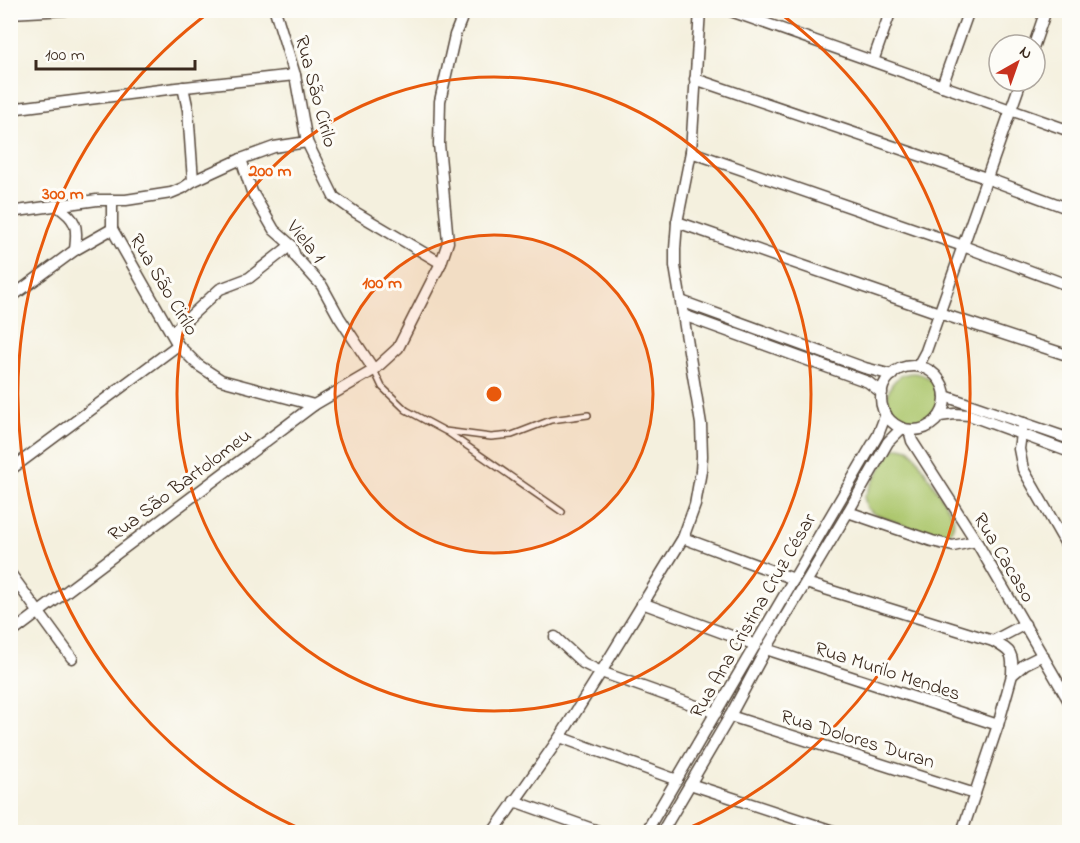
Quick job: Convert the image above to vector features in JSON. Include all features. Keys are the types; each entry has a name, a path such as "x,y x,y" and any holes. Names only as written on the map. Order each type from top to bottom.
{"street":[{"path":"10,13 66,10"},
{"name":"Rua São Cirilo","path":"275,10 295,75 307,142 334,197 441,264"},
{"path":"374,370 398,348 441,264 448,242 439,144 440,101 454,35 465,10"},
{"path":"493,832 560,737 602,672 683,538 695,506 701,471 701,424 675,266 675,249 677,222 691,152 700,10"},
{"path":"728,10 1070,131"},
{"path":"873,61 891,10"},
{"path":"942,86 969,10"},
{"path":"1038,33 1046,10"},
{"path":"10,109 295,75"},
{"path":"695,79 1070,209"},
{"path":"183,87 188,110 193,181"},
{"path":"918,366 926,351 1016,93"},
{"path":"10,212 171,193 241,159 274,147 307,142"},
{"path":"691,152 963,246 1070,286"},
{"name":"Viela 1","path":"241,159 252,192 274,230 291,245 295,256 322,286 339,317 374,370"},
{"name":"Rua São Cirílo","path":"112,200 112,229 178,345 198,365 221,380 314,405"},
{"path":"57,206 75,221 77,232 75,250"},
{"path":"677,222 939,314 1070,356"},
{"path":"10,298 75,250 112,229"},
{"path":"172,333 220,289 249,278 291,245"},
{"path":"681,301 865,368 892,375"},
{"path":"683,315 868,382 882,393"},
{"path":"10,470 178,345"},
{"path":"918,366 937,376 944,389 945,403 940,416 930,426 905,429 886,414 882,393 887,380 892,375 904,368 918,366"},
{"name":"Rua São Bartolomeu","path":"10,634 314,405 374,370"},
{"path":"945,396 1070,439"},
{"name":"Rua Ana Cristina Cruz César","path":"662,832 730,716 794,579 878,435 886,414"},
{"path":"940,416 969,415 1070,452"},
{"path":"1024,423 1018,449 1023,469 1070,551"},
{"name":"Rua Ana Cristina Cruz César","path":"646,832 716,713 806,583 888,442 905,429"},
{"name":"Rua Cacaso","path":"905,429 976,541 1070,703"},
{"path":"848,512 953,546 976,541"},
{"path":"683,538 794,579"},
{"path":"10,573 72,658"},
{"path":"806,583 993,641 1007,649 1013,658 1012,675 998,725 962,832"},
{"name":"Rua Murilo Mendes","path":"642,603 761,647 998,725"},
{"path":"993,641 1025,624"},
{"path":"555,638 583,663 602,672 716,713"},
{"path":"1012,675 1025,664 1043,655"},
{"name":"Rua Dolores Duran","path":"730,716 975,794"},
{"path":"560,737 677,780"},
{"path":"690,784 836,832"},
{"path":"514,801 602,832"}],"lane":[{"path":"374,370 382,387 406,410 446,431 562,512"},
{"path":"446,431 491,436 512,435 551,420 588,414"}],"green space":[{"path":"913,373 922,375 933,384 938,398 936,407 927,418 913,423 904,421 893,412 888,398 890,389 899,378"},
{"path":"900,447 909,449 915,455 953,516 952,529 947,534 934,536 874,514 867,508 864,497 889,454"}]}
